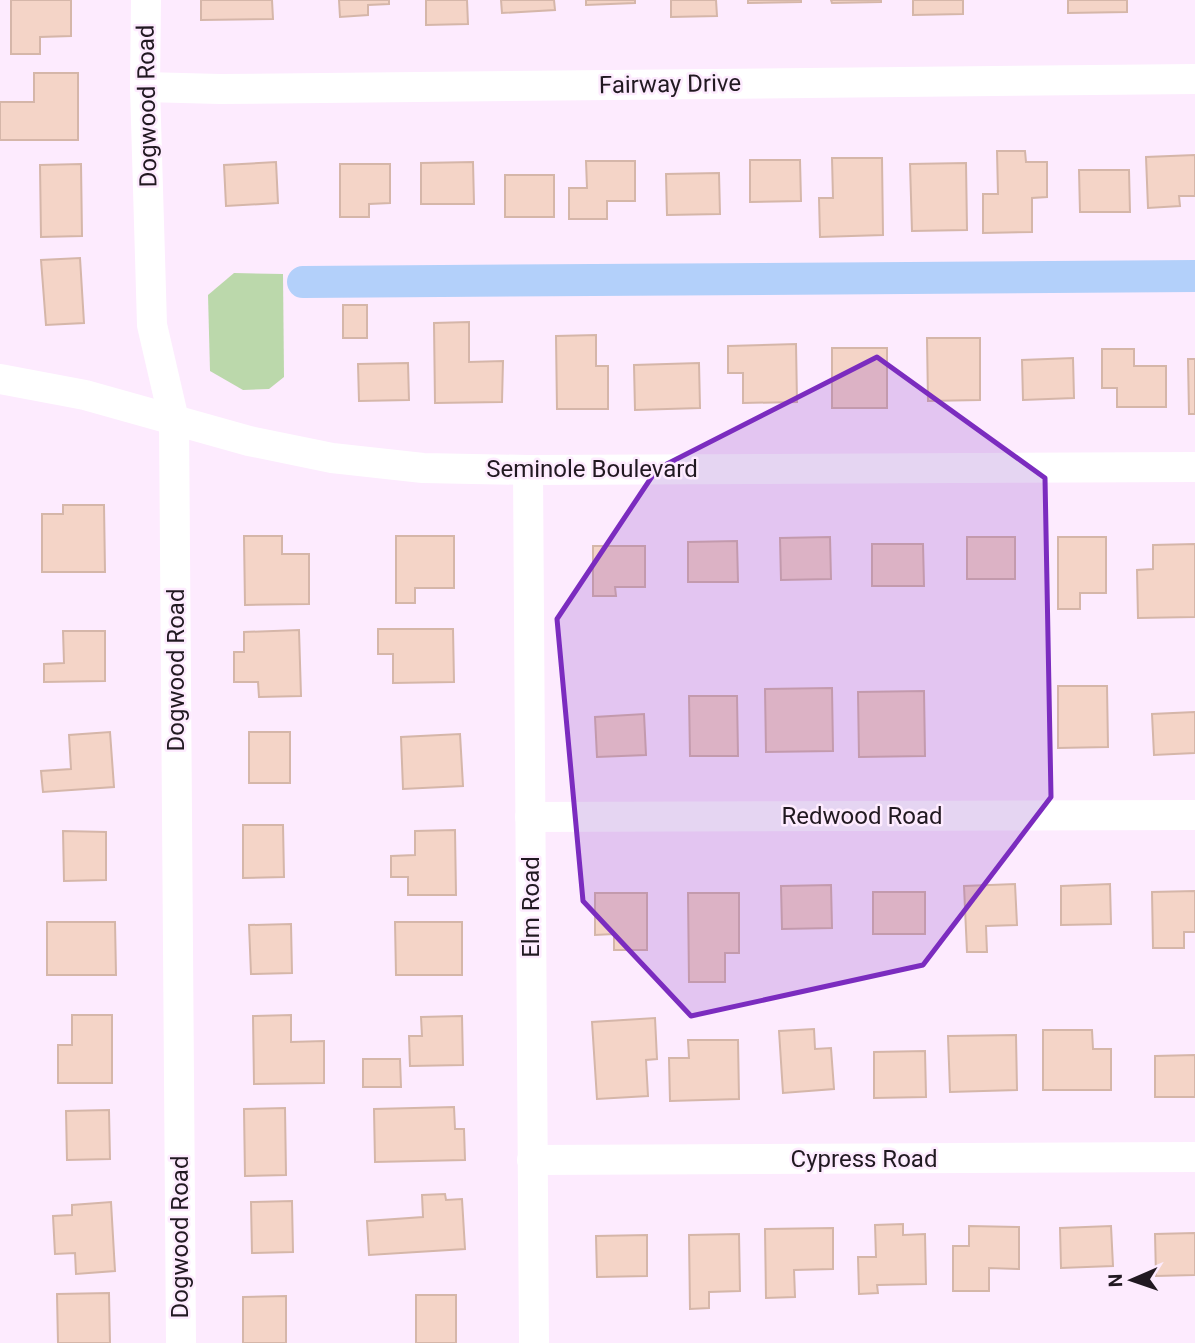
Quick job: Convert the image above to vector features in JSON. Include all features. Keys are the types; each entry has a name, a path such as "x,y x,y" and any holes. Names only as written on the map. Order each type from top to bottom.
{"street":[{"name":"Dogwood Road","path":"146,0 145,87 152,325 173,420 181,1343"},
{"name":"Fairway Drive","path":"145,87 234,89 1195,79"},
{"name":"Seminole Boulevard","path":"0,379 85,395 249,441 332,458 423,468 528,470 1195,467"},
{"name":"Elm Road","path":"528,470 534,1343"},
{"name":"Redwood Road","path":"530,817 1195,815"},
{"name":"Cypress Road","path":"532,1160 1195,1157"}],"highlighted area":[{"path":"877,357 1045,478 1051,797 923,965 691,1016 583,901 557,619 657,469"}],"green space":[{"path":"234,273 283,274 284,377 269,389 243,390 210,371 208,295"}],"building":[{"path":"11,0 71,0 71,36 40,37 40,54 11,54"},
{"path":"201,0 272,0 273,19 201,20"},
{"path":"339,0 389,0 389,4 368,5 368,15 340,17"},
{"path":"426,0 467,0 468,24 426,25"},
{"path":"501,0 554,0 555,10 502,13"},
{"path":"586,0 635,0 635,3 586,5"},
{"path":"671,0 716,0 717,16 671,17"},
{"path":"748,0 801,0 801,2 748,3"},
{"path":"831,0 881,0 881,2 832,3"},
{"path":"913,0 963,0 963,14 913,15"},
{"path":"1068,0 1127,0 1127,12 1068,13"},
{"path":"34,73 78,73 78,140 0,140 0,102 34,102"},
{"path":"997,151 1025,151 1026,162 1047,162 1047,197 1032,198 1032,232 983,233 983,194 998,194"},
{"path":"1195,155 1195,196 1179,196 1180,206 1148,208 1146,157"},
{"path":"832,158 882,158 883,235 820,237 819,198 833,198"},
{"path":"750,160 800,160 801,201 750,202"},
{"path":"586,161 635,161 635,201 607,201 607,219 569,219 569,188 587,188"},
{"path":"276,162 278,203 226,206 224,165"},
{"path":"473,162 474,204 421,204 421,163"},
{"path":"966,163 967,230 912,231 910,164"},
{"path":"81,164 82,236 41,237 40,165"},
{"path":"340,164 390,164 390,203 369,204 369,217 340,217"},
{"path":"1079,170 1129,170 1130,212 1080,212"},
{"path":"719,173 720,214 667,215 666,174"},
{"path":"505,175 554,175 554,217 505,217"},
{"path":"80,258 84,323 46,325 41,260"},
{"path":"343,305 367,305 367,338 343,338"},
{"path":"469,322 469,362 503,361 502,402 435,403 434,323"},
{"path":"596,335 596,366 608,366 608,409 557,409 556,336"},
{"path":"927,338 980,338 980,400 928,401"},
{"path":"796,344 797,402 743,403 743,373 728,373 728,346"},
{"path":"832,348 887,348 887,408 832,408"},
{"path":"1102,349 1134,349 1134,366 1166,366 1166,407 1117,407 1117,388 1102,388"},
{"path":"1073,358 1074,398 1023,400 1022,360"},
{"path":"1188,359 1195,359 1195,414 1189,414"},
{"path":"408,363 409,400 359,401 358,364"},
{"path":"699,363 700,408 635,410 634,365"},
{"path":"63,505 104,505 105,572 42,572 42,514 63,514"},
{"path":"244,536 282,536 282,554 309,554 309,604 245,605"},
{"path":"396,536 454,536 454,588 415,588 415,603 396,603"},
{"path":"830,537 831,579 781,580 780,538"},
{"path":"967,537 1015,537 1015,579 967,579"},
{"path":"1058,537 1106,537 1106,593 1080,593 1080,609 1058,609"},
{"path":"737,541 738,582 688,582 688,542"},
{"path":"872,544 923,544 924,586 872,586"},
{"path":"1195,544 1195,617 1138,618 1137,570 1153,569 1153,545"},
{"path":"593,546 645,546 645,587 615,587 616,596 593,596"},
{"path":"378,629 453,629 454,682 393,683 393,654 378,654"},
{"path":"299,630 301,696 259,697 258,682 234,682 234,652 244,652 244,632"},
{"path":"63,631 105,631 105,681 44,682 44,664 64,663"},
{"path":"1058,686 1107,686 1108,747 1058,748"},
{"path":"832,688 833,751 766,752 765,689"},
{"path":"924,691 925,756 859,757 858,692"},
{"path":"689,696 737,696 738,756 690,756"},
{"path":"1195,712 1195,753 1154,755 1152,714"},
{"path":"644,714 646,755 597,757 595,717"},
{"path":"110,732 114,787 43,792 41,771 71,769 69,735"},
{"path":"249,732 290,732 290,783 249,783"},
{"path":"460,734 463,786 403,789 401,737"},
{"path":"243,825 283,825 284,877 243,878"},
{"path":"455,830 456,895 408,895 408,877 391,877 391,856 415,855 415,831"},
{"path":"63,831 106,832 106,880 64,881"},
{"path":"1015,884 1017,925 986,926 987,952 967,952 964,886"},
{"path":"1110,884 1111,924 1061,925 1061,886"},
{"path":"831,885 832,928 782,929 781,886"},
{"path":"1195,891 1195,932 1184,932 1184,948 1153,948 1152,892"},
{"path":"873,892 925,892 925,934 873,934"},
{"path":"595,893 647,893 647,950 614,950 614,934 595,935"},
{"path":"688,893 739,893 739,953 725,953 725,982 689,982"},
{"path":"47,922 115,922 116,975 47,975"},
{"path":"395,922 462,922 462,975 396,975"},
{"path":"291,924 292,973 251,974 249,925"},
{"path":"72,1015 112,1015 112,1083 58,1083 58,1045 72,1045"},
{"path":"291,1015 291,1042 324,1041 324,1083 254,1084 253,1016"},
{"path":"462,1016 463,1065 410,1066 409,1036 422,1036 421,1017"},
{"path":"655,1018 657,1059 646,1060 648,1096 597,1099 592,1022"},
{"path":"814,1029 815,1049 831,1048 834,1089 783,1093 779,1031"},
{"path":"1043,1030 1092,1030 1093,1049 1111,1049 1111,1090 1043,1090"},
{"path":"1016,1035 1017,1090 950,1092 948,1036"},
{"path":"688,1040 738,1040 739,1099 670,1101 669,1058 689,1058"},
{"path":"925,1051 926,1097 874,1098 874,1052"},
{"path":"1195,1055 1195,1097 1155,1097 1155,1056"},
{"path":"363,1059 400,1059 401,1087 363,1087"},
{"path":"454,1107 455,1129 464,1129 465,1160 375,1162 374,1109"},
{"path":"285,1108 286,1175 245,1176 244,1109"},
{"path":"109,1110 110,1159 67,1160 66,1111"},
{"path":"445,1194 446,1200 462,1199 465,1249 369,1255 367,1221 423,1217 422,1195"},
{"path":"292,1201 293,1252 252,1253 251,1202"},
{"path":"111,1202 115,1271 76,1274 75,1253 55,1254 53,1216 72,1215 72,1205"},
{"path":"903,1224 903,1235 925,1234 926,1284 877,1285 878,1293 859,1294 858,1257 876,1257 875,1225"},
{"path":"969,1226 1019,1227 1019,1269 989,1268 989,1291 953,1291 953,1246 969,1246"},
{"path":"1111,1226 1113,1266 1061,1268 1060,1228"},
{"path":"833,1228 833,1269 794,1270 795,1297 766,1298 765,1229"},
{"path":"1195,1233 1195,1275 1156,1276 1155,1234"},
{"path":"739,1234 740,1291 709,1292 709,1308 690,1309 689,1235"},
{"path":"647,1235 647,1276 597,1277 596,1236"},
{"path":"109,1293 110,1343 58,1343 57,1294"},
{"path":"416,1295 456,1295 456,1343 416,1343"},
{"path":"286,1296 286,1343 243,1343 243,1297"}],"waterway":[{"path":"303,282 1195,276"}]}
